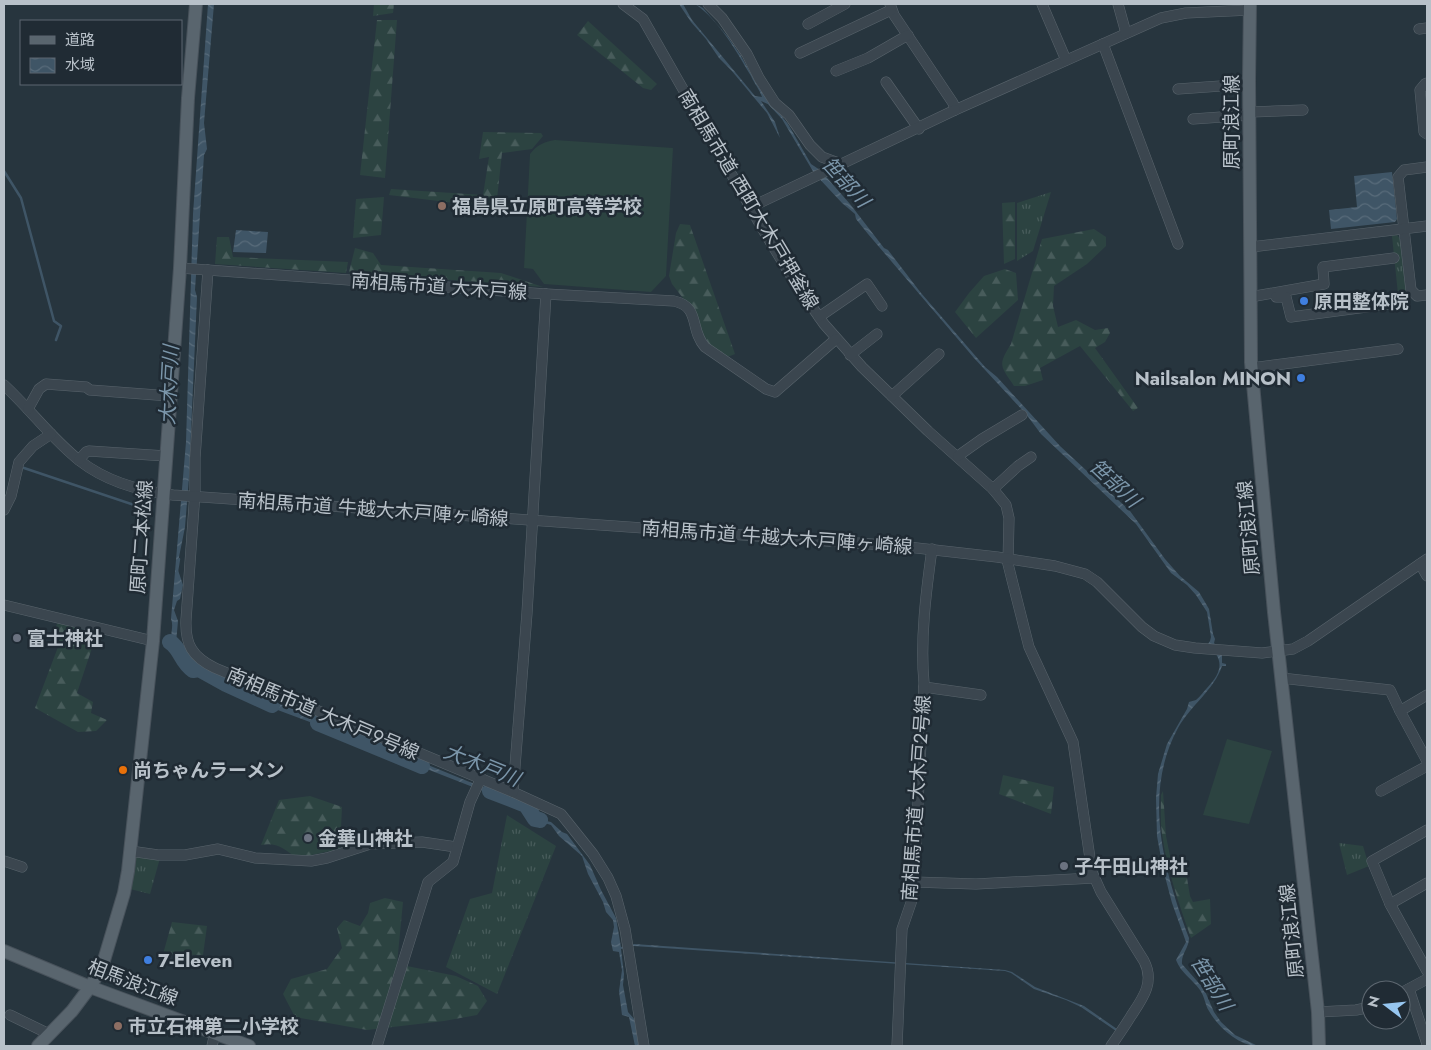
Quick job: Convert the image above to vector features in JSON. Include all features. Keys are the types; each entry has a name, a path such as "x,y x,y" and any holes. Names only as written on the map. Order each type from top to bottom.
{"main road":[{"name":"原町二本松線","path":"38,1046 72,1011 102,967 124,893 168,495 166,456 182,268 188,98 196,4"},
{"name":"原町浪江線","path":"1250,7 1250,298 1252,368 1278,652 1318,1012 1319,1046"},
{"name":"相馬浪江線","path":"4,951 90,987 249,1046"}],"street":[{"name":"南相馬市道 西町大木戸押釜線","path":"623,4 640,16 646,24 796,284 819,317 850,355 993,489 1000,496 1009,511 1008,558 1020,615 1029,646 1073,742 1094,878 1149,972 1148,986 1144,997 1111,1046"},
{"path":"708,4 722,18 748,54 758,78 775,103 789,115 810,145 822,157 837,166"},
{"path":"808,24 845,4"},
{"path":"1042,4 1066,60"},
{"path":"1118,4 1126,33"},
{"path":"800,53 891,7 954,103 956,110"},
{"path":"751,207 956,110 1161,18 1173,15 1250,7"},
{"path":"836,72 868,58 908,35"},
{"path":"1103,44 1178,244"},
{"path":"886,82 919,129"},
{"path":"1427,83 1420,90 1424,132 1427,134"},
{"path":"1178,89 1249,84"},
{"path":"1193,119 1303,110"},
{"path":"1427,168 1404,170 1398,177 1411,290 1417,296 1427,295"},
{"path":"1251,247 1427,226"},
{"path":"1250,298 1324,284 1323,267 1394,258"},
{"name":"南相馬市道 大木戸線","path":"182,268 546,294 674,301 687,305 691,310 695,328 700,341 705,347 766,389 776,392 836,339"},
{"name":"南相馬市道 大木戸9号線","path":"207,270 186,632 189,645 198,657 207,664 224,672 481,778 561,814 593,854 608,878 616,896 625,929 644,1046"},
{"path":"819,317 866,284 882,306"},
{"path":"512,792 527,613 546,294"},
{"path":"1250,298 1286,297 1291,317 1389,304"},
{"path":"850,355 877,334"},
{"path":"1252,368 1398,349"},
{"path":"892,396 939,354"},
{"name":"南相馬市道 牛越大木戸陣ヶ崎線","path":"4,384 51,434 79,460 112,480 135,488 168,495 932,549 1008,558 1056,566 1085,574 1097,582 1148,632 1174,645 1195,648 1262,653 1293,649 1308,641 1424,561"},
{"path":"28,409 40,389 46,384 86,387 90,390 170,396"},
{"path":"958,456 982,438 1022,415"},
{"path":"4,510 11,496 8,486 18,462 33,446 51,434"},
{"path":"79,460 89,451 166,456"},
{"path":"993,489 1031,457"},
{"name":"南相馬市道 大木戸2号線","path":"897,1046 902,929 912,900 914,882 924,687 925,621 932,549"},
{"path":"1424,561 1427,576"},
{"path":"4,605 152,641"},
{"path":"1281,678 1390,690 1427,761"},
{"path":"924,687 981,695"},
{"path":"1400,711 1427,695"},
{"path":"1381,791 1427,766"},
{"path":"377,1046 428,882 450,865 470,802 481,778"},
{"path":"1427,830 1372,861 1390,904 1427,971"},
{"path":"130,852 185,855 218,848 255,858 312,861 376,843 422,842 456,847"},
{"path":"4,861 22,867"},
{"path":"914,882 976,884 1094,878"},
{"path":"1390,904 1427,883"},
{"path":"1411,988 1427,979"},
{"path":"1411,1005 1427,1044"},
{"path":"1318,1012 1361,1009"},
{"path":"10,1015 49,1034"},
{"path":"212,1046 215,1033"}],"green space":[{"path":"374,4 394,4 393,13 373,16"},
{"path":"377,20 397,20 385,178 360,175"},
{"path":"588,21 657,84 651,90 643,88 577,35"},
{"path":"483,132 541,133 543,136 532,149 502,153 496,208 389,195 391,189 483,195 489,157 479,159"},
{"path":"555,140 673,148 666,276 651,292 544,284 533,269 524,268 530,154 541,144"},
{"path":"1051,192 1033,251 1017,261 1017,203"},
{"path":"384,197 381,235 353,238 356,199"},
{"path":"1015,202 1015,259 1004,264 1002,203"},
{"path":"680,224 690,225 735,354 725,358 707,346 693,311 672,284 669,276 676,233"},
{"path":"1094,229 1106,237 1106,246 1087,264 1054,286 1053,306 1058,327 1076,320 1095,330 1108,328 1110,333 1105,342 1095,348 1138,408 1133,411 1080,346 1040,368 1043,380 1025,386 1014,386 1002,366 1004,357 1011,344 1042,239"},
{"path":"1397,235 1401,240 1407,292 1398,294 1392,236"},
{"path":"217,237 229,237 233,257 348,262 346,273 215,264"},
{"path":"355,248 373,253 381,265 501,273 543,287 349,272"},
{"path":"1005,269 1016,273 1018,300 976,338 955,312 984,276"},
{"path":"58,622 97,633 77,693 93,702 91,713 107,720 96,731 78,732 35,708 58,647 54,631"},
{"path":"1227,739 1272,751 1249,824 1203,815"},
{"path":"1003,775 1054,787 1051,814 999,794"},
{"path":"1163,791 1166,836 1172,866 1186,872 1190,896 1193,902 1210,899 1211,924 1191,938 1174,887 1164,847 1161,829 1161,795"},
{"path":"310,796 342,807 340,849 297,858 276,845 261,845 279,800"},
{"path":"507,815 556,846 497,994 446,967 470,899 492,893"},
{"path":"1339,843 1363,846 1369,866 1347,875"},
{"path":"135,857 160,858 150,894 130,889"},
{"path":"385,898 403,902 397,964 456,976 478,986 487,1001 477,1015 367,1030 295,1017 283,994 291,979 327,969 342,948 337,928 344,920 360,926 368,913 370,903"},
{"path":"172,922 207,926 203,955 163,954"}],"water":[{"path":"208,4 214,4 204,123 207,149 204,155 195,290 197,297 189,477 185,527 177,567 183,585 180,599 177,601 174,610 178,621 176,643 190,669 199,667 306,715 528,806 537,819 551,822 567,834 590,865 616,918 621,947 634,944 1005,970 1012,972 1035,987 1084,1006 1117,1029 1116,1031 1081,1007 1034,989 1005,971 634,946 621,949 624,974 623,985 628,1012 636,1021 639,1046 635,1046 629,1017 622,1015 619,991 622,970 619,952 613,951 611,942 614,927 613,920 606,912 603,902 588,874 582,856 559,836 551,825 535,820 527,808 419,766 381,747 345,737 342,731 334,731 267,706 245,690 234,690 197,672 192,673 185,666 173,644 171,619 186,442 193,214"},
{"path":"679,4 683,4 692,20 755,96 762,97 727,37 712,19 695,4 703,8 728,37 759,88 788,124 811,164 820,170 850,204 921,293 985,367 997,377 1060,446 1130,511 1165,559 1180,576 1199,592 1209,609 1215,639 1214,643 1222,653 1222,663 1226,664 1226,666 1222,666 1214,683 1183,720 1167,753 1161,779 1159,806 1161,833 1165,860 1189,938 1182,964 1204,989 1214,1012 1221,1022 1235,1035 1258,1046 1244,1043 1223,1029 1209,1011 1200,990 1178,965 1176,960 1186,942 1172,903 1157,836 1156,798 1158,774 1167,744 1189,702 1199,697 1219,671 1220,666 1217,655 1208,644 1211,637 1207,612 1187,585 1171,573 1136,524 1041,434 1026,414 974,358 868,234 856,219 855,214 814,173 782,119 768,104 761,101 775,122 780,138 767,113 719,58"},
{"path":"1392,172 1397,219 1395,222 1331,229 1329,210 1357,207 1354,176"},
{"path":"236,230 268,232 266,253 233,252"}],"waterway":[{"name":"大木戸川","path":"4,171 21,198 54,321 61,326 56,340"},
{"path":"24,468 149,510"},
{"name":"大木戸川","path":"177,571 179,559"},
{"name":"大木戸川","path":"170,642 177,648 186,663 193,670 199,669 226,684 272,705"},
{"name":"大木戸川","path":"318,723 422,766"},
{"name":"大木戸川","path":"490,791 526,805 535,819 540,820"}],"place":[{"name":"福島県立原町高等学校","path":"442,206"},
{"name":"原田整体院","path":"1304,301"},
{"name":"Nailsalon MINON","path":"1301,378"},
{"name":"富士神社","path":"17,638"},
{"name":"尚ちゃんラーメン","path":"123,770"},
{"name":"金華山神社","path":"308,838"},
{"name":"子午田山神社","path":"1064,866"},
{"name":"7-Eleven","path":"148,960"},
{"name":"市立石神第二小学校","path":"118,1026"}],"water label":[{"name":"笹部川","path":"846,182"},
{"name":"笹部川","path":"1115,483"},
{"name":"笹部川","path":"1212,983"}]}
